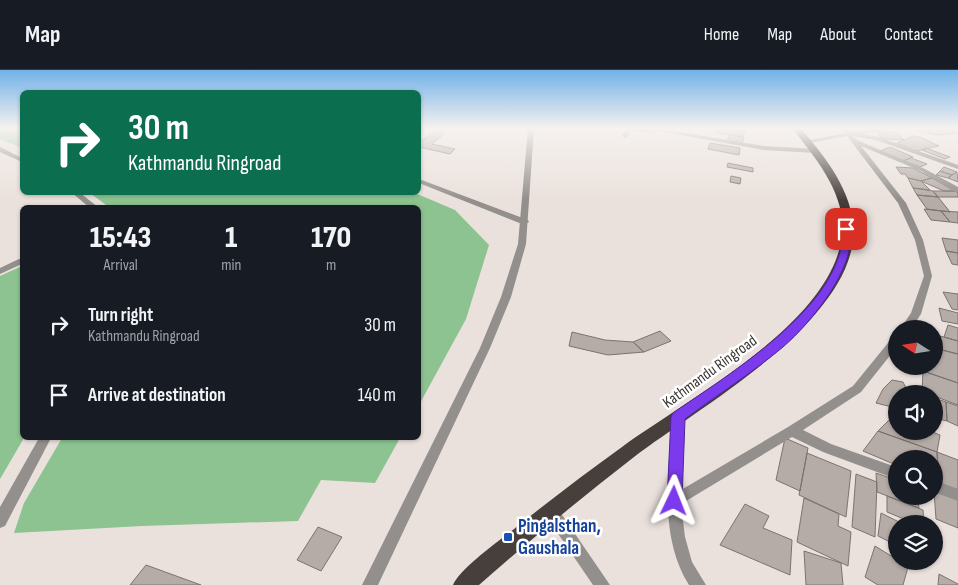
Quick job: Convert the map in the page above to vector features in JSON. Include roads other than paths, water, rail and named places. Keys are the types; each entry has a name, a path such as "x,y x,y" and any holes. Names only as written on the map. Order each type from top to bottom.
{"highway":[{"name":"Kathmandu Ringroad","path":"463,585 511,542 550,511 779,344 806,316 834,277 843,260 848,241 845,210 839,192 825,164 816,152"}],"street":[{"path":"6,152 20,159"},
{"path":"370,585 486,348 506,297 522,244 529,152"},
{"path":"864,152 902,203 919,240 928,276 916,314 912,320"},
{"path":"880,152 923,170 958,190"},
{"path":"916,152 958,167"},
{"path":"421,182 525,222"},
{"path":"78,195 92,205"},
{"path":"0,271 20,262"},
{"path":"674,501 792,431 857,389 888,351"},
{"path":"678,417 674,501 678,537 685,565 698,585"},
{"path":"792,431 827,448 888,470"},
{"path":"0,521 45,440"},
{"path":"943,489 958,495"},
{"path":"550,511 602,585"}],"place":[{"name":"Pingalsthan, Gaushala","path":"508,537"}]}
